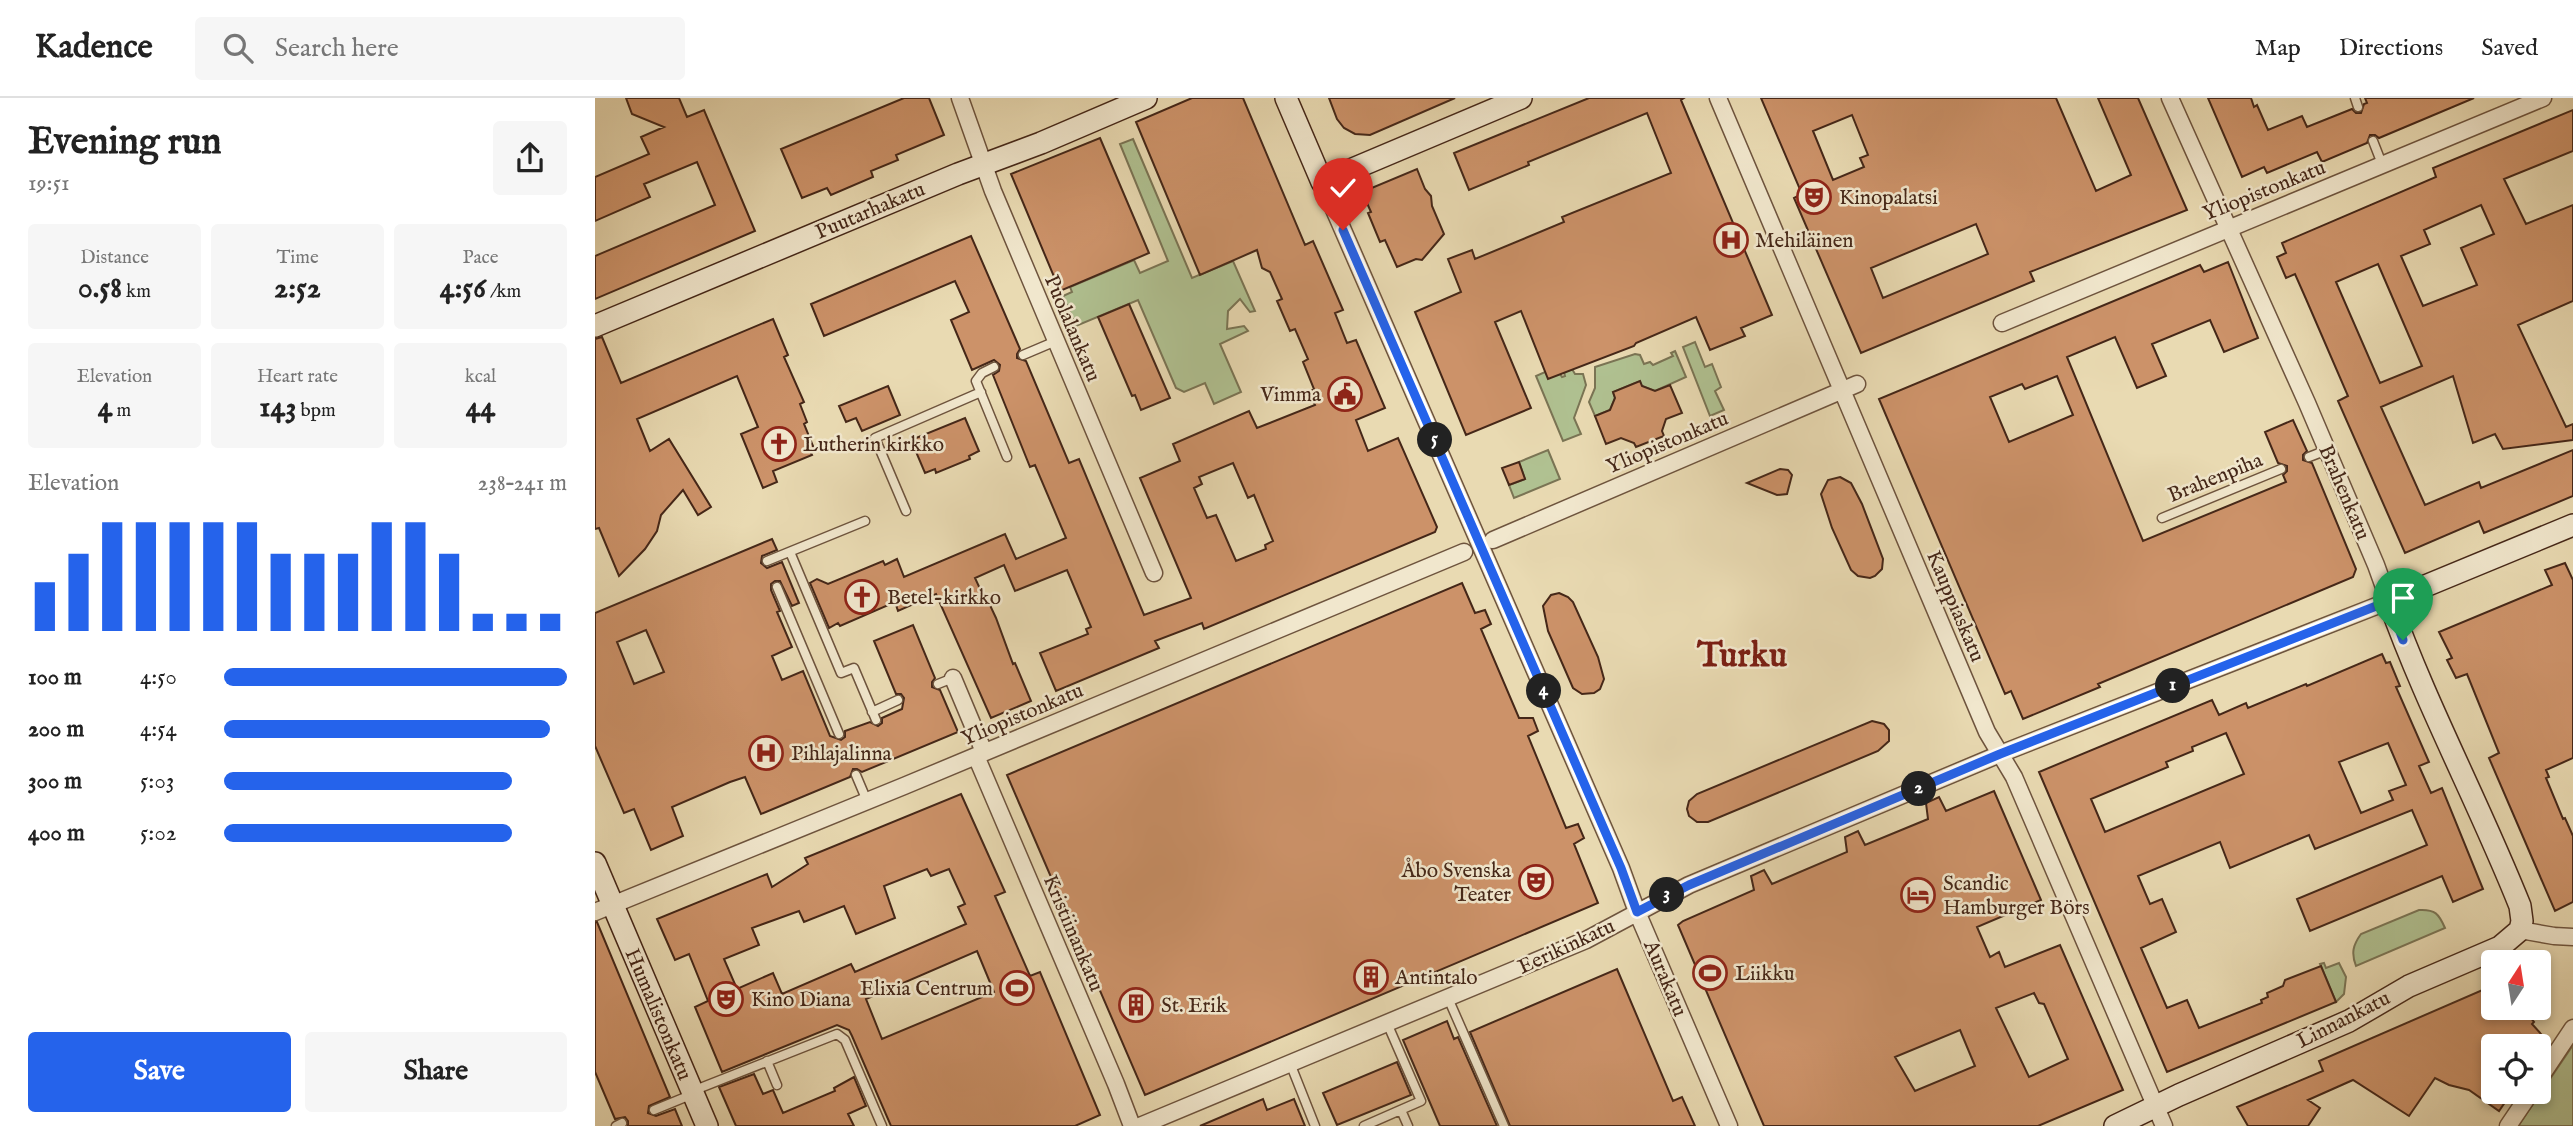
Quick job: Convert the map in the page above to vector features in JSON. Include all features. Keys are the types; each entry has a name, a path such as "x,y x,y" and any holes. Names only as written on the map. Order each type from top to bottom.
{"street":[{"name":"Puolalankatu","path":"960,98 982,164 1154,573"},
{"name":"Puutarhakatu","path":"595,326 1146,98"},
{"name":"Aurakatu","path":"1286,98 1621,868 1637,912 1729,1126"},
{"path":"1322,182 1521,98"},
{"name":"Kauppiaskatu","path":"1718,98 1757,190 1850,387 1987,732 2014,777 2160,1116"},
{"name":"Brahenkatu","path":"2170,98 2327,450 2376,565 2410,660 2458,762 2520,906 2520,930"},
{"name":"Yliopistonkatu","path":"2003,323 2543,98"},
{"name":"Yliopistonkatu","path":"1493,540 1850,387"},
{"name":"Eerikinkatu","path":"1140,1126 1586,940 1682,888 2000,754 2389,601 2573,525"},
{"name":"Yliopistonkatu","path":"604,908 1464,552"},
{"name":"Kristiinankatu","path":"946,681 980,754 988,784 1132,1126"},
{"name":"Humalistonkatu","path":"595,863 604,908 706,1126"},
{"path":"2520,930 2573,937"},
{"name":"Linnankatu","path":"2115,1126 2160,1116 2349,1021 2409,986 2500,947 2520,930"},
{"path":"2551,1061 2573,1028"},
{"path":"2508,1126 2523,1104"}],"lane":[{"path":"2373,141 2382,164"},
{"path":"1023,355 1056,341"},
{"path":"994,367 982,373 977,381 1007,457"},
{"path":"906,512 875,438 981,392"},
{"path":"2309,457 2327,450"},
{"name":"Brahenpiha","path":"2162,518 2281,469"},
{"path":"767,561 865,521"},
{"path":"790,552 841,673 854,668 874,716 898,700"},
{"path":"777,587 839,734"},
{"path":"856,775 867,801"},
{"path":"1448,998 1504,1126"},
{"path":"1364,1126 1421,1101 1387,1023"},
{"path":"654,1110 767,1061 834,1035 841,1035 882,1126"},
{"path":"767,1061 777,1085"},
{"path":"1290,1063 1315,1126"},
{"path":"1401,1110 1408,1126"}],"green space":[{"path":"1133,139 1192,278 1233,261 1255,311 1250,312 1240,299 1228,311 1227,329 1244,326 1248,331 1220,344 1241,392 1214,404 1205,383 1184,392 1176,388 1138,300 1076,326 1063,296 1072,292 1070,287 1134,260 1140,273 1168,261 1120,144"},
{"path":"1695,342 1705,367 1712,364 1721,387 1715,391 1724,410 1710,416 1683,347"},
{"path":"1675,351 1686,377 1655,391 1642,386 1640,381 1613,392 1615,398 1610,410 1595,416 1589,402 1595,388 1595,367 1635,354 1640,355 1644,364 1650,362 1653,365 1673,356 1671,353"},
{"path":"1572,369 1575,374 1583,374 1586,385 1574,418 1581,434 1563,441 1536,376 1545,372 1560,374 1562,377 1565,376 1564,372"},
{"path":"1548,450 1560,479 1514,498 1509,485 1525,479 1519,462"},
{"path":"2419,910 2436,913 2445,928 2356,966 2354,949 2361,934"},
{"path":"2324,963 2326,968 2339,963 2346,977 2344,994 2336,1002 2320,964"},
{"path":"2573,1045 2573,1126 2518,1126 2533,1104 2551,1104 2551,1077"}],"building":[{"path":"626,98 679,98 687,117 704,110 755,231 595,299 595,256 715,205 697,162 644,184 650,197 595,221 595,177 649,154 641,137 664,127 632,114"},
{"path":"904,98 929,98 944,135 896,155 898,160 871,171 873,177 831,195 827,188 802,198 781,149"},
{"path":"1192,98 1243,98 1305,245 1313,241 1343,310 1335,313 1347,343 1356,340 1385,408 1356,420 1368,451 1398,438 1437,527 1435,532 1204,629 1202,623 1155,641 1159,648 1056,691 1040,653 1088,634 1086,629 1091,627 1067,570 1015,591 1004,565 975,578 996,618 1013,664 1015,663 1031,701 991,718 936,594 898,611 895,602 840,626 838,623 829,628 810,583 817,579 828,584 883,561 885,565 897,559 904,577 1005,534 1016,559 1066,538 1035,465 1030,467 993,375 999,371 1000,365 994,360 972,370 951,320 969,312 955,281 824,336 811,304 971,236 1020,349 1017,358 1026,361 1069,463 1079,459 1144,615 1191,598 1140,478 1180,461 1173,444 1249,411 1257,428 1315,405 1309,392 1314,389 1303,362 1308,359 1295,329 1290,331 1277,301 1282,299 1270,272 1262,268 1257,250 1200,275 1136,122","holes":["1233,463 1248,498 1254,495 1273,541 1265,545 1266,549 1236,561 1216,515 1207,518 1194,488 1202,484 1199,477"]},
{"path":"1329,98 1455,98 1370,135 1355,134 1344,128 1337,119"},
{"path":"1589,98 1684,98 1681,100 1772,315 1741,328 1745,336 1710,350 1696,317 1634,346 1548,379 1521,311 1495,322 1531,408 1466,435 1415,312 1461,292 1448,259 1472,250 1475,259 1564,222 1562,217 1671,173 1647,113 1528,162 1529,165 1469,190 1454,153"},
{"path":"1761,98 2056,98 2096,191 2131,175 2098,98 2138,98 2187,210 2030,272 2034,281 1861,353 1794,198 1802,194","holes":["1852,115 1868,155 1860,158 1864,167 1833,180 1813,131","1976,224 1988,254 1883,298 1871,268"]},
{"path":"2208,98 2251,98 2268,130 2302,116 2307,127 2352,109 2361,113 2367,103 2365,98 2474,98 2379,138 2370,135 2367,143 2322,162 2317,152 2267,173 2264,167 2242,177"},
{"path":"2573,110 2573,151 2504,179 2526,224 2573,205 2573,301 2518,325 2566,427 2573,424 2573,440 2503,449 2495,434 2473,443 2453,376 2381,407 2425,505 2479,482 2481,488 2573,450 2573,496 2484,533 2479,521 2405,553 2338,401 2348,396 2295,274 2286,278 2277,257 2286,253 2282,243 2436,177 2433,168","holes":["2481,205 2494,234 2461,248 2477,285 2423,306 2401,256 2430,244 2424,230","2378,264 2422,366 2380,383 2336,282"]},
{"path":"1100,138 1149,253 1060,291 1011,174"},
{"path":"1417,169 1425,189 1431,196 1432,206 1444,234 1422,260 1416,259 1397,267 1385,240 1380,242 1362,192"},
{"path":"2228,262 2258,338 2224,352 2210,320 2152,344 2166,376 2137,388 2115,337 2067,357 2143,541 2286,482 2283,475 2287,466 2278,463 2265,432 2293,420 2307,451 2303,460 2312,463 2356,569 2353,577 2098,684 2100,687 2023,719 2011,691 2005,694 1879,399 2200,265 2204,272","holes":["2057,376 2073,415 2009,442 1990,397 2022,384 2025,389"]},
{"path":"1129,304 1170,398 1141,410 1135,395 1132,396 1098,317"},
{"path":"773,319 788,355 784,357 804,402 800,404 807,422 804,424 815,451 812,455 773,471 777,482 763,488 741,434 758,427 737,376 637,419 650,451 669,439 711,507 698,515 683,490 661,515 657,531 645,549 619,576 599,528 595,529 595,339 602,337 621,383"},
{"path":"1640,381 1642,386 1655,391 1670,385 1682,413 1666,419 1662,431 1664,436 1636,447 1634,443 1621,438 1606,444 1595,416 1610,410 1615,398 1613,392"},
{"path":"888,386 900,415 862,431 856,418 846,422 839,406"},
{"path":"965,418 979,451 969,456 970,459 936,473 935,469 925,473 911,440"},
{"path":"1519,462 1525,479 1509,485 1502,468"},
{"path":"1780,469 1788,470 1792,475 1787,494 1777,495 1747,483"},
{"path":"1840,477 1851,483 1883,559 1882,569 1870,578 1858,576 1851,570 1832,528 1821,494 1828,480"},
{"path":"772,539 777,550 762,556 761,563 767,568 782,562 799,603 792,606 780,581 771,584 780,611 777,612 792,647 772,656 782,680 803,671 830,736 841,740 845,737 845,731 870,722 878,726 882,723 882,718 902,709 904,698 901,694 896,694 874,641 913,625 935,678 932,687 940,690 958,732 862,772 853,769 850,777 761,814 745,777 730,782 672,807 683,836 651,850 634,809 624,813 595,746 595,613","holes":["646,630 664,672 634,684 617,642"]},
{"path":"2565,563 2573,580 2573,758 2546,770 2549,777 2546,778 2573,836 2573,902 2555,911 2489,758 2499,753 2467,674 2456,678 2447,660 2452,658 2439,632 2552,585 2545,570"},
{"path":"1462,583 1475,613 1485,610 1491,624 1481,629 1519,718 1533,718 1538,731 1528,736 1566,828 1578,824 1584,838 1574,844 1598,903 1145,1095 1007,775"},
{"path":"1559,593 1573,602 1598,657 1604,679 1600,689 1594,693 1582,694 1573,688 1548,631 1543,606 1551,595"},
{"path":"2382,654 2386,663 2390,662 2400,686 2396,687 2429,762 2419,766 2431,793 2442,788 2483,889 2453,902 2442,876 2310,931 2297,899 2427,845 2412,810 2315,849 2309,835 2230,868 2220,842 2138,876 2150,904 2162,899 2176,932 2141,948 2167,1008 2187,1000 2199,1028 2262,1003 2261,1000 2268,997 2267,993 2283,986 2285,980 2321,966 2336,1002 2167,1072 2039,772 2212,700 2219,715 2246,703 2248,708 2306,684 2307,686","holes":["2226,733 2244,774 2105,832 2091,799 2168,767 2166,762 2193,751 2192,747","2388,743 2406,785 2389,791 2393,800 2361,813 2339,762"]},
{"path":"1872,721 1884,724 1889,730 1889,741 1878,751 1708,822 1697,822 1689,816 1689,801 1697,794"},
{"path":"1994,791 2041,900 1977,927 1990,957 1999,952 2005,967 2060,945 2123,1090 2038,1126 1764,1126 1678,925 1754,890 1751,876 1764,870 1772,884 1847,852 1845,837 1858,831 1865,845 1928,819 1926,803 1939,797 1946,811","holes":["2034,993 2039,1003 2044,1004 2068,1059 2029,1077 1996,1008","1960,1030 1975,1066 1915,1091 1895,1057"]},
{"path":"961,794 1005,892 995,896 1030,976 1040,972 1100,1115 1075,1126 891,1126 849,1030 837,1025 722,1072 695,1007 708,1001 689,954 675,960 657,919 767,874 772,887 808,864 805,858","holes":["927,869 931,876 949,869 965,904 958,907 966,924 855,972 851,964 782,994 773,973 737,989 724,959 759,945 752,928 799,911 804,922 844,906 856,934 895,918 884,886","977,951 994,992 882,1039 866,999"]},
{"path":"595,922 670,1097 649,1106 648,1113 656,1116 675,1109 682,1126 628,1126 625,1117 615,1119 595,1072"},
{"path":"1617,969 1673,1101 1682,1097 1695,1126 1510,1126 1470,1032"},
{"path":"2481,991 2481,1020 2532,1020 2532,1024 2541,1034 2481,1034 2481,1098 2469,1090 2435,1078 2409,1116 2353,1080 2308,1100 2320,1108 2308,1126 2248,1126 2237,1107 2323,1071 2319,1061"},
{"path":"1447,1021 1454,1039 1458,1037 1497,1126 1440,1126 1403,1040"},
{"path":"1397,1062 1411,1095 1337,1125 1323,1093"},
{"path":"754,1074 763,1094 773,1090 783,1113 835,1091 834,1088 854,1077 866,1106 848,1114 854,1126 736,1126 719,1087"},
{"path":"1263,1099 1267,1110 1294,1099 1305,1126 1200,1126"},
{"path":"2489,1104 2504,1104 2499,1111"}],"place":[{"name":"Kinopalatsi","path":"1814,197"},
{"name":"Mehiläinen","path":"1731,240"},
{"name":"Vimma","path":"1345,394"},
{"name":"Lutherin kirkko","path":"779,444"},
{"name":"Betel-kirkko","path":"862,597"},
{"name":"Pihlajalinna","path":"766,753"},
{"name":"Åbo Svenska Teater","path":"1536,882"},
{"name":"Scandic Hamburger Börs","path":"1918,895"},
{"name":"Liikku","path":"1710,973"},
{"name":"Antintalo","path":"1371,977"},
{"name":"Elixia Centrum","path":"1017,988"},
{"name":"Kino Diana","path":"726,999"},
{"name":"St. Erik","path":"1136,1005"}],"district":[{"name":"Turku","path":"1742,654"}],"route":[{"path":"1343,230 1621,868 1637,912 1669,893 2000,754 2389,601 2403,640"}]}
